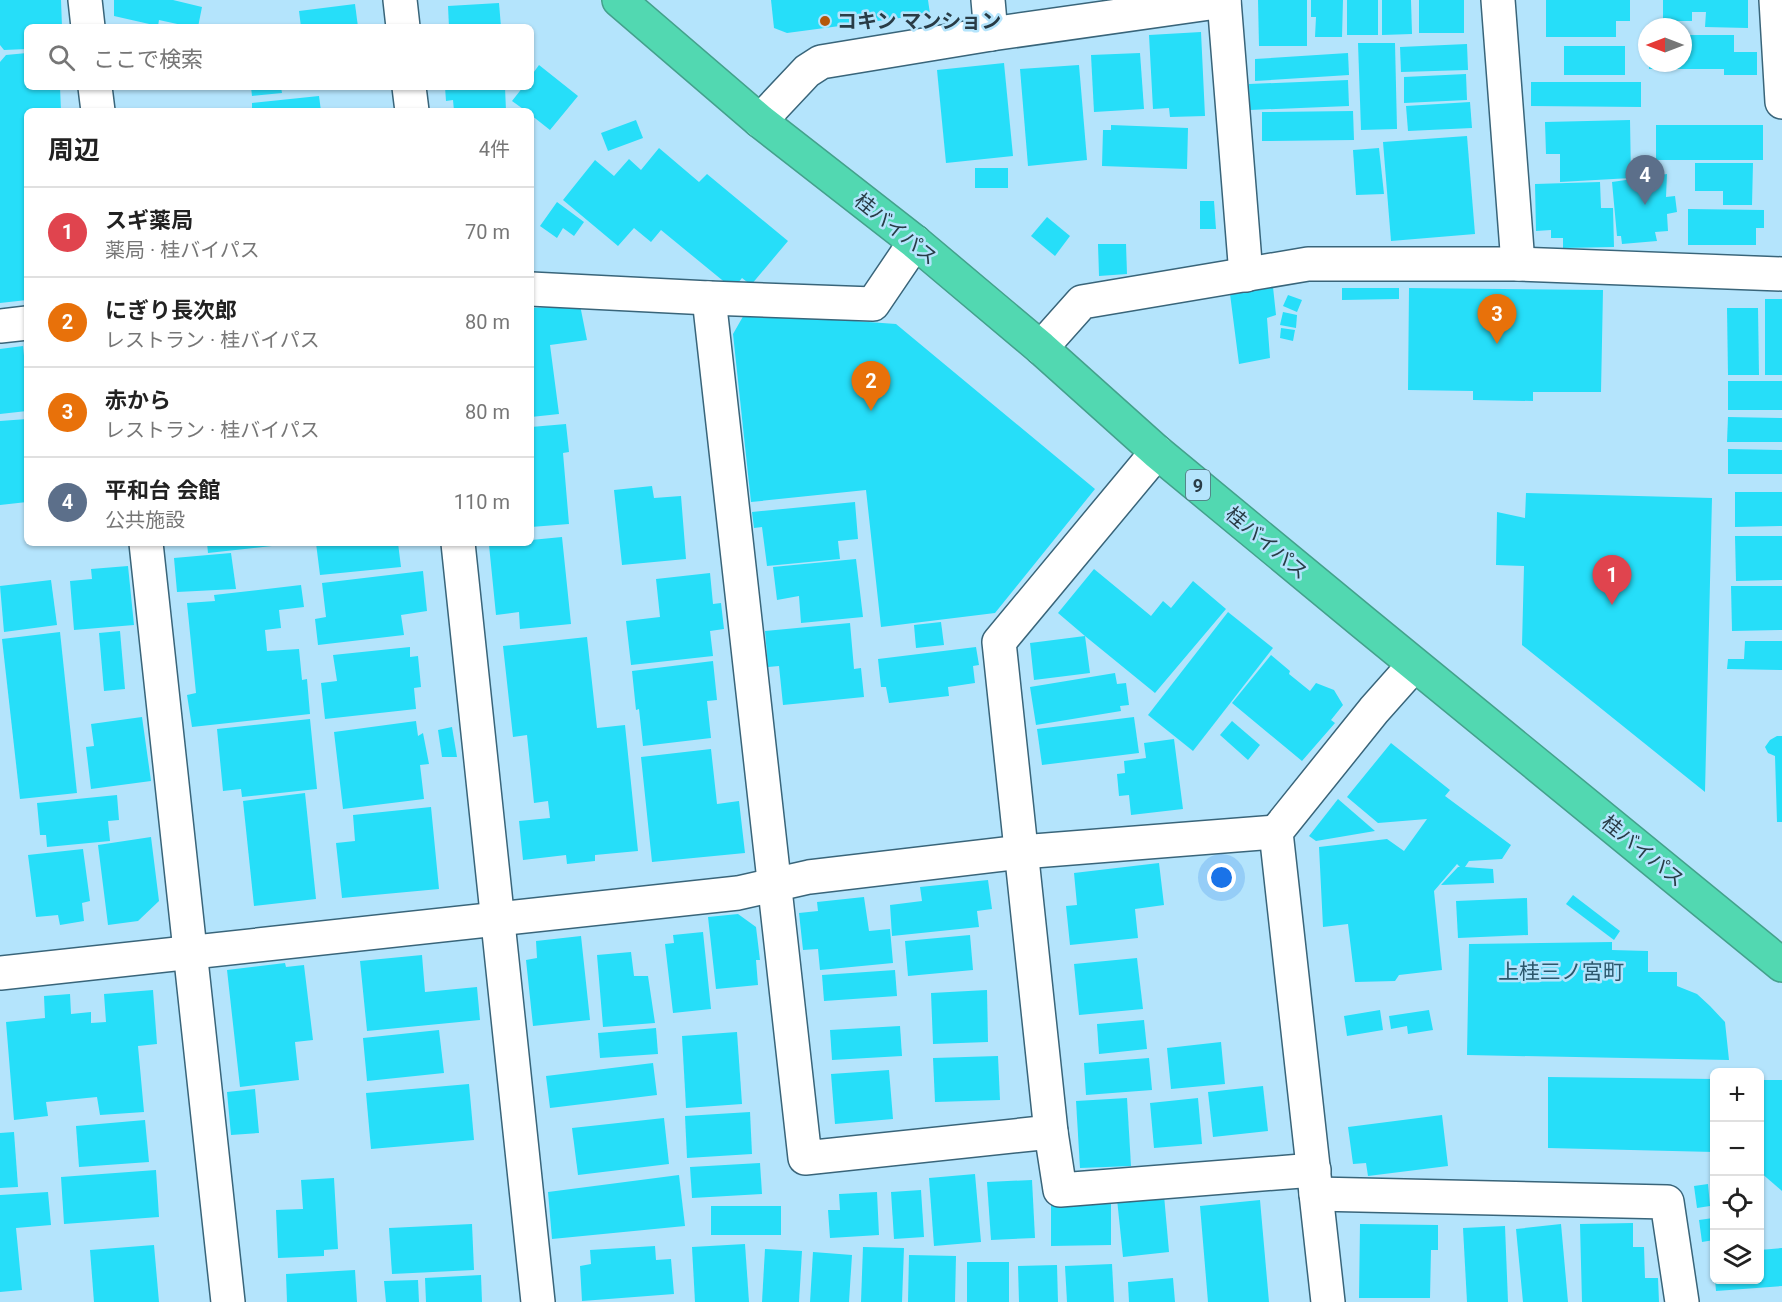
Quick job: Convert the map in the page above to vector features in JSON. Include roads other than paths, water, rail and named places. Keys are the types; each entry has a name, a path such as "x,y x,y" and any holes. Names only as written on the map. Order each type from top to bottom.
{"highway":[{"name":"桂バイパス","path":"619,0 760,121 915,242 1041,348 1157,452 1782,965"}],"street":[{"path":"85,0 88,24"},
{"path":"400,0 403,24"},
{"path":"987,0 991,34"},
{"path":"760,121 807,71 821,62 991,34 1224,0 1246,275"},
{"path":"1498,0 1518,264"},
{"path":"1776,0 1782,102"},
{"path":"95,90 98,108"},
{"path":"409,90 412,108"},
{"path":"534,289 873,304 915,242"},
{"path":"1041,348 1082,302 1308,264 1518,264 1782,274"},
{"path":"709,298 805,1158 1052,1132"},
{"path":"0,326 24,323"},
{"path":"1157,452 999,642 1059,1190 1315,1182 1667,1202 1682,1302"},
{"path":"146,546 228,1302"},
{"path":"458,546 538,1302"},
{"path":"1328,1302 1276,832 1374,710 1414,665"},
{"path":"0,973 738,892 809,877 1021,852 1276,832"}],"place":[{"name":"コキン マンション","path":"825,21"},
{"name":"平和台 会館","path":"1645,205"},
{"name":"赤から","path":"1497,344"},
{"name":"にぎり長次郎","path":"871,411"},
{"name":"スギ薬局","path":"1612,605"}],"district":[{"name":"上桂三ノ宮町","path":"1561,972"}]}
